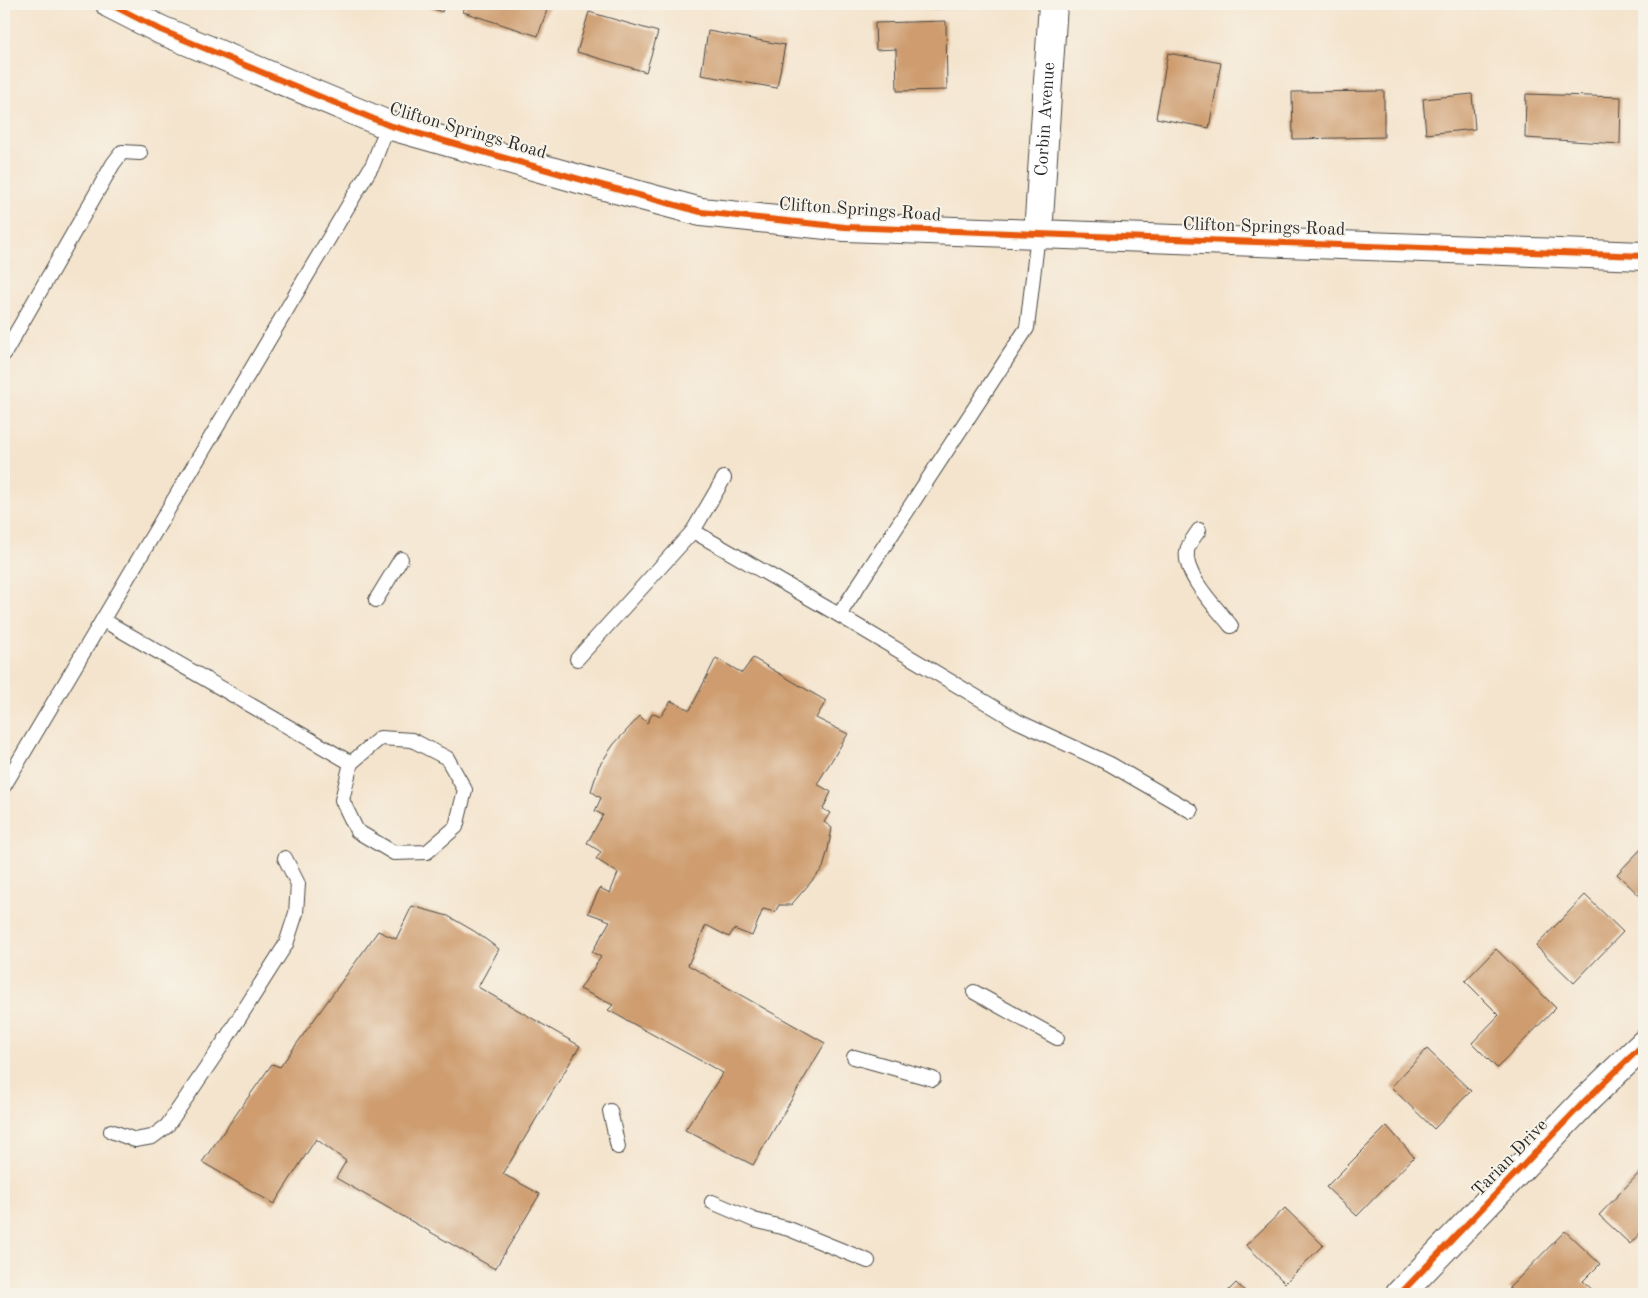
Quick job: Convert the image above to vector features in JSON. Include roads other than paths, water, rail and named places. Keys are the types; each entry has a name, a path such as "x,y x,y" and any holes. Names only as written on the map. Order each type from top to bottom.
{"street":[{"name":"Clifton Springs Road","path":"110,4 161,30 388,125 701,212 845,227 1644,256"},
{"name":"Corbin Avenue","path":"1038,234 1053,4"},
{"name":"Tarian Drive","path":"1400,1294 1584,1102 1644,1044"}],"lane":[{"path":"4,786 373,164 388,125"},
{"path":"4,354 112,164 122,152 140,153"},
{"path":"839,615 1027,328 1038,234"},
{"path":"577,659 693,531 724,478"},
{"path":"1199,530 1187,550 1189,570 1204,593 1231,626"},
{"path":"693,531 1017,721 1110,764 1191,811"},
{"path":"376,600 400,559"},
{"path":"103,620 351,763"},
{"path":"380,738 412,740 447,758 465,790 456,827 427,852 394,853 357,832 342,800 351,763 380,738"},
{"path":"111,1131 135,1140 152,1137 166,1126 230,1032 286,944 296,912 298,884 285,858"},
{"path":"974,992 1057,1038"},
{"path":"854,1057 933,1079"},
{"path":"610,1111 618,1147"},
{"path":"712,1202 754,1220 789,1230 868,1261"}]}
